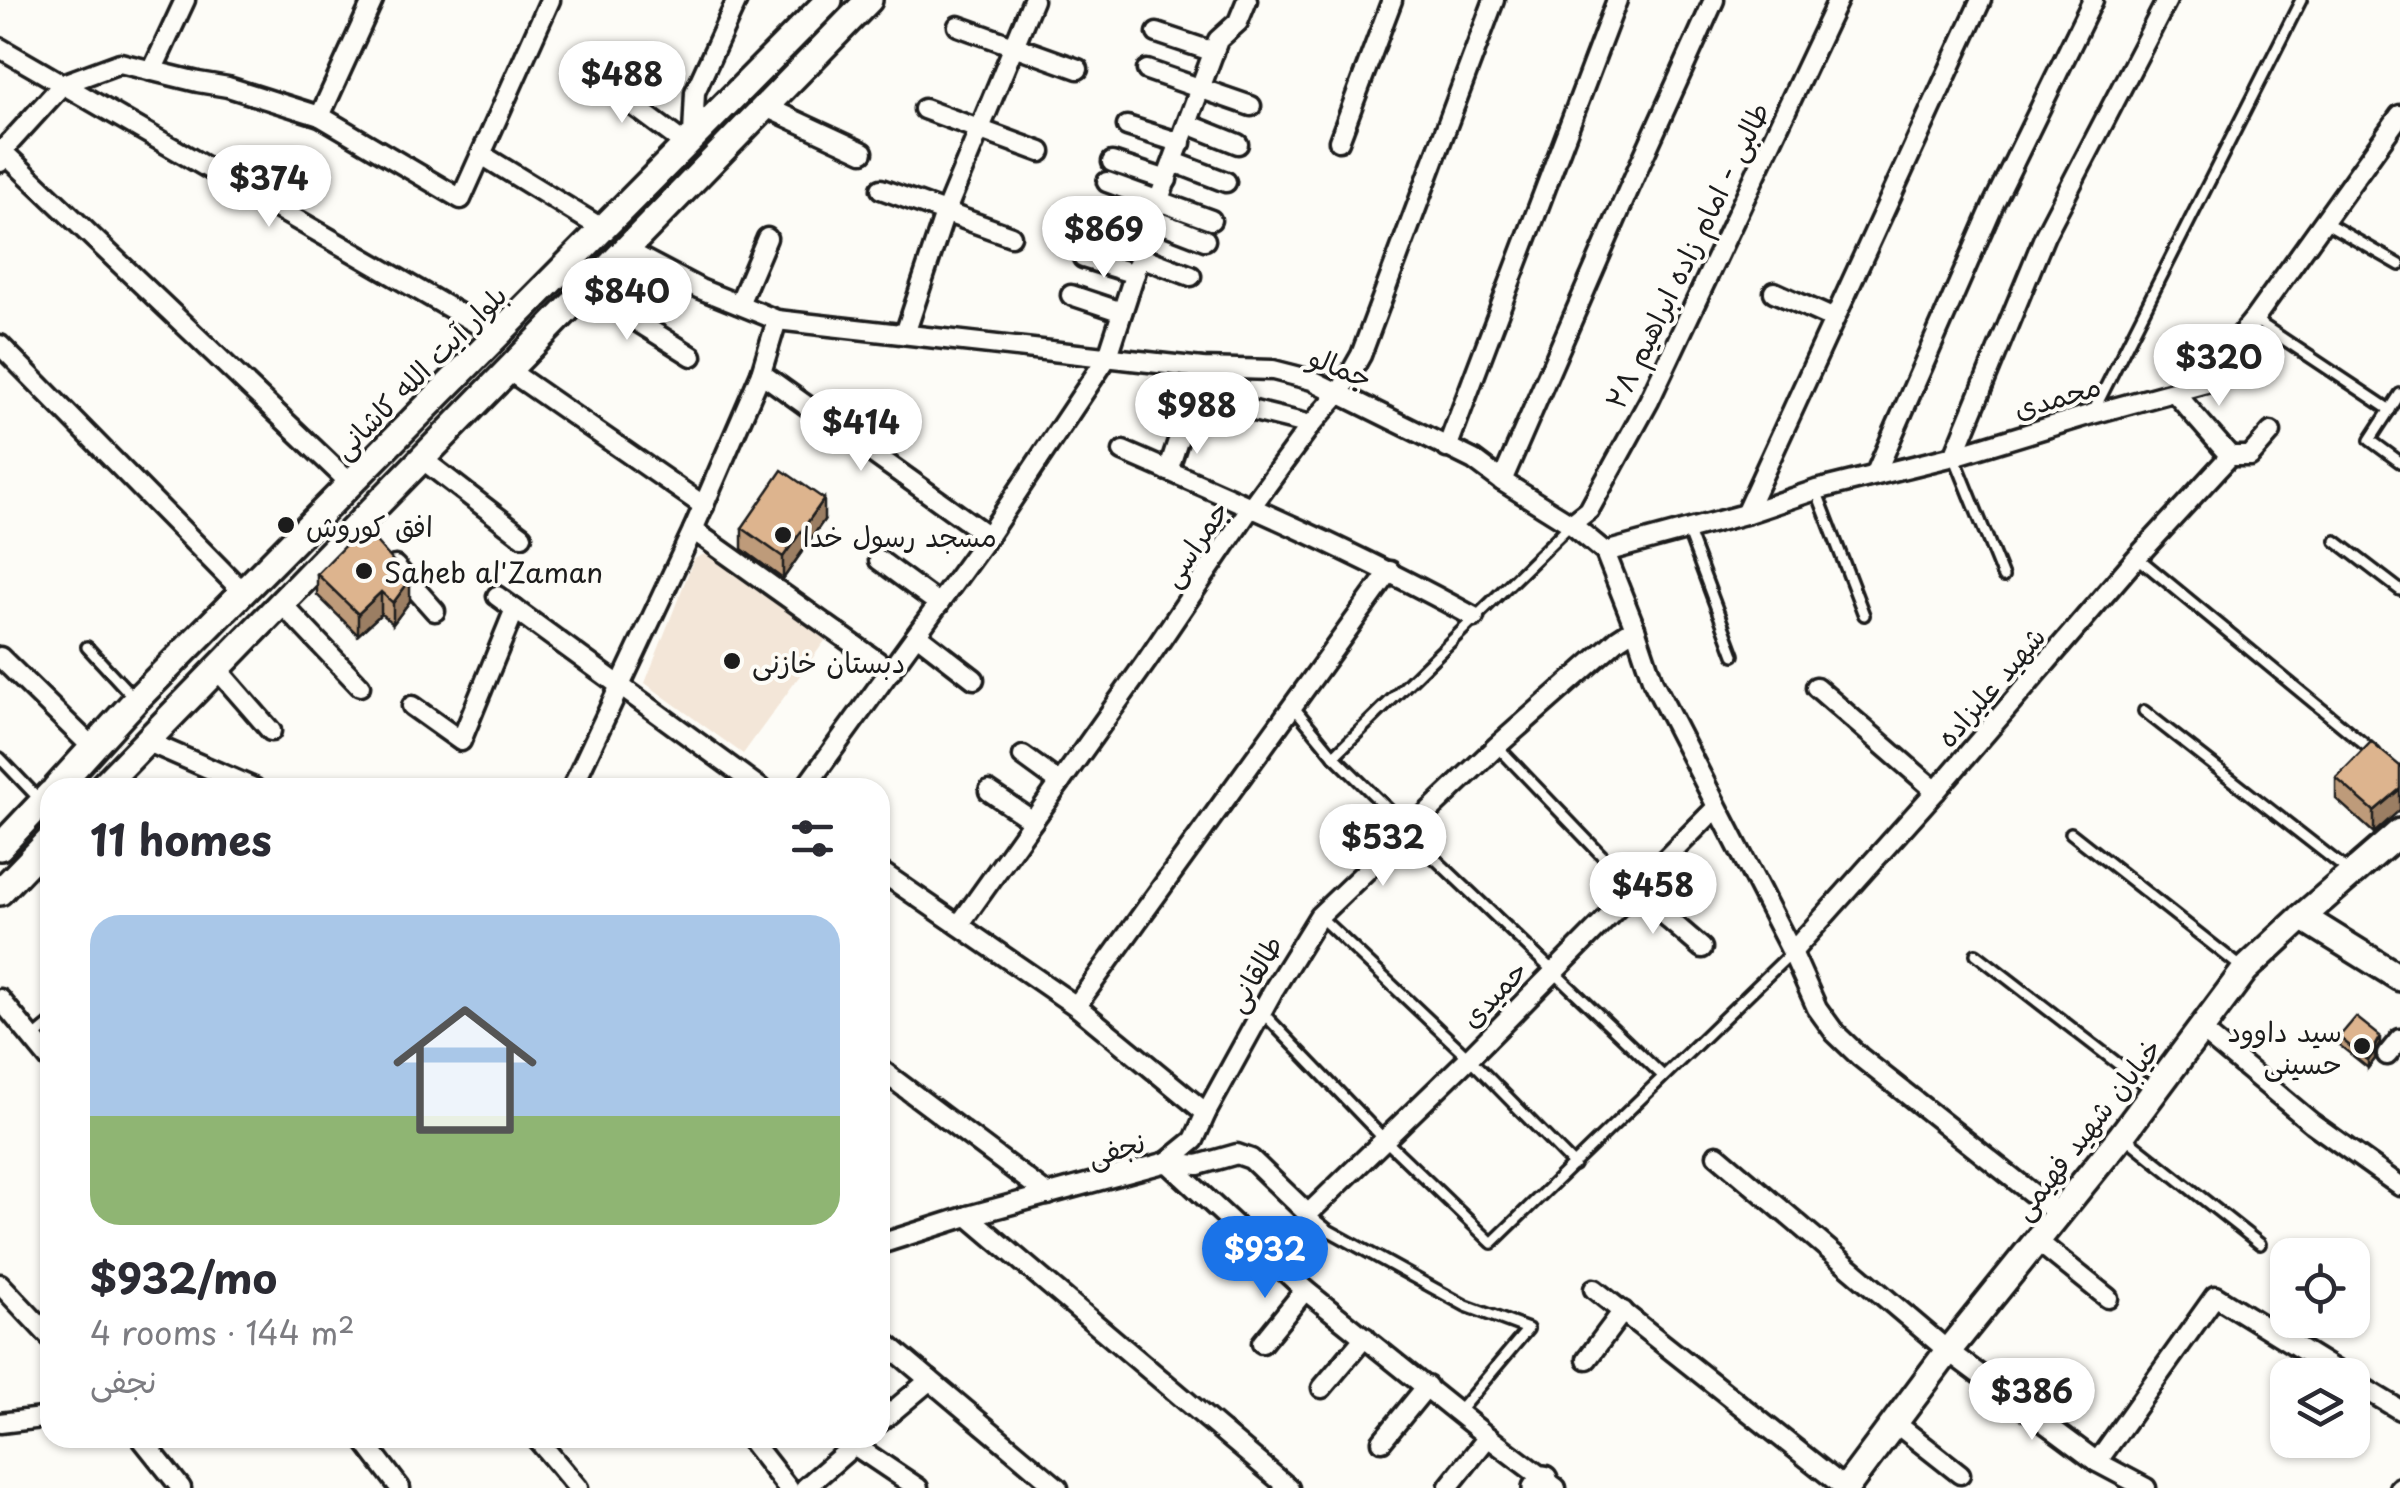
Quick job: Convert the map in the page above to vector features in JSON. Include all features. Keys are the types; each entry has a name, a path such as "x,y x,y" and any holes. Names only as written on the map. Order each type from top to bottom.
{"main road":[{"name":"بلوار آیت الله کاشانی","path":"64,778 136,700 828,0"},
{"path":"112,778 281,603 371,539 422,459 869,0"},
{"path":"603,229 626,250"},
{"name":"بلوار آیت الله کاشانی","path":"0,847 40,804"},
{"name":"خیابان شهید فهیمی","path":"1846,1488 1948,1351 2122,1134 2246,970 2400,832"},
{"path":"0,892 40,850"},
{"path":"2302,917 2400,978"}],"street":[{"path":"320,116 373,0"},
{"path":"350,483 1,154 63,84 120,63 228,87 320,116 461,198 550,0"},
{"path":"587,71 689,139 695,92 737,0"},
{"path":"905,334 945,213 1032,0"},
{"path":"812,778 988,536 1108,356 1159,199 1218,40 1238,22 1247,0"},
{"path":"1339,140 1392,0"},
{"name":"جمراسی","path":"959,925 1252,507 1340,392 1361,354 1494,0"},
{"path":"1447,448 1617,0"},
{"path":"1502,481 1714,0"},
{"name":"طالبی - امام زاده ابراهیم ۲۸","path":"1570,524 1589,510 1648,401 1838,0"},
{"path":"1745,514 1982,0"},
{"path":"1875,474 1994,203 2093,0"},
{"path":"1954,456 2045,234 2167,0"},
{"path":"152,71 177,2"},
{"path":"958,26 1078,70"},
{"path":"1158,33 1214,52"},
{"path":"0,48 498,336"},
{"path":"1146,70 1251,106"},
{"path":"766,107 863,152"},
{"path":"924,109 1041,152"},
{"name":"محمدی","path":"1605,552 2206,383 2400,115"},
{"path":"1188,124 1238,144"},
{"path":"1126,126 1180,143"},
{"path":"482,155 603,229"},
{"path":"1112,162 1226,182"},
{"path":"1108,182 1212,220"},
{"path":"881,189 1011,236"},
{"path":"1094,220 1206,240"},
{"path":"738,304 768,238"},
{"name":"جمالو","path":"626,250 700,289 777,320 1202,368 1273,370 1312,380 1474,460 1605,552"},
{"path":"1082,258 1191,276"},
{"path":"587,290 692,356"},
{"path":"1774,292 1834,319"},
{"path":"1071,295 1122,312"},
{"path":"577,778 694,530 761,373 777,320"},
{"path":"0,345 243,592"},
{"path":"1168,471 1202,368"},
{"path":"508,370 704,506"},
{"path":"761,373 988,536"},
{"path":"2175,393 2230,456"},
{"path":"1193,396 1311,426"},
{"name":"شهید علیزاده","path":"1792,952 2136,557 2230,456 2250,456 2272,432"},
{"path":"1123,452 1390,571 1474,617"},
{"path":"422,459 522,536"},
{"path":"694,530 890,671"},
{"path":"371,539 435,611"},
{"path":"1605,552 1653,682 1817,1008 1860,1057 2057,1213"},
{"path":"879,560 939,604"},
{"path":"1076,1006 1390,571"},
{"path":"497,596 746,778"},
{"path":"281,603 360,686"},
{"path":"412,706 462,741 515,609"},
{"name":"طالقانی","path":"1166,1162 1194,1140 1298,947 1320,916 1497,746 1618,639 1636,628"},
{"path":"917,634 974,679"},
{"path":"0,657 93,748"},
{"path":"217,669 271,731"},
{"path":"1816,687 1936,790"},
{"path":"146,742 231,778"},
{"path":"1023,756 1060,783"},
{"path":"989,791 1033,821"},
{"name":"حمیدی","path":"1308,1214 1716,808"},
{"path":"890,878 1076,1006 1206,1113"},
{"path":"1636,891 1702,948"},
{"path":"0,999 40,1048"},
{"path":"2200,1030 2312,1123 2400,1186"},
{"path":"2387,1055 2400,1039"},
{"path":"890,1076 1048,1196"},
{"path":"1166,1162 1198,1164 1237,1154 1251,1159 1308,1214"},
{"path":"1717,1155 1948,1351 2097,1462 2146,1488"},
{"name":"نجفی","path":"890,1241 1166,1162 1306,1290 1545,1485"},
{"path":"968,1216 1290,1488"},
{"path":"2036,1240 2108,1298"},
{"path":"0,1284 40,1326"},
{"path":"1594,1289 1846,1488"},
{"path":"1262,1343 1306,1290"},
{"path":"2097,1462 2216,1296 2315,1358"},
{"path":"1587,1359 1623,1312"},
{"path":"1322,1388 1365,1337"},
{"path":"890,1346 1058,1488"},
{"path":"890,1414 930,1380"},
{"path":"1382,1441 1428,1386"},
{"path":"2370,1392 2400,1410"},
{"path":"0,1423 40,1418"},
{"path":"1894,1422 1960,1474"},
{"path":"1449,1486 1488,1436"},
{"path":"149,1448 181,1488"},
{"path":"370,1448 400,1488"},
{"path":"544,1448 578,1488"},
{"path":"757,1448 788,1488"},
{"path":"810,1487 851,1448"},
{"path":"867,1448 918,1488"}],"lane":[{"path":"2092,414 2301,0"},
{"path":"2323,221 2400,265"},
{"path":"2254,319 2390,410"},
{"path":"2400,394 2370,440 2400,462"},
{"path":"1954,456 2003,577"},
{"path":"1816,490 1864,615"},
{"path":"1334,756 1570,524"},
{"path":"1687,529 1734,655"},
{"path":"2336,541 2400,590"},
{"path":"2136,557 2385,762"},
{"path":"86,648 136,700"},
{"path":"1292,706 1408,833 1662,1076"},
{"path":"2144,711 2352,874"},
{"path":"1497,746 1636,891"},
{"path":"0,758 40,787"},
{"path":"2071,833 2246,970"},
{"path":"1320,916 1574,1164"},
{"path":"1262,1012 1492,1243 1792,952"},
{"path":"1976,954 2154,1092"},
{"path":"32,1039 40,1032"},
{"path":"2122,1134 2260,1244"},
{"path":"1308,1214 1328,1230 1466,1306 1528,1330 1459,1411"}],"shaded area":[{"name":"دبستان خازنی","path":"707,553 827,638 743,754 645,683 694,559"}],"building":[{"path":"782,470 824,499 783,557 742,528"},
{"path":"363,527 410,580 393,603 381,592 358,614 317,574"},
{"path":"2371,742 2400,766 2400,789 2374,811 2336,778"},
{"name":"سید داوود حسینی","path":"2356,1017 2380,1036 2368,1061 2339,1037"}],"place":[{"name":"افق کوروش","path":"286,525"},
{"name":"مسجد رسول خدا","path":"783,535"},
{"name":"Saheb al'Zaman","path":"364,571"},
{"name":"دبستان خازنی","path":"732,661"},
{"name":"سید داوود حسینی","path":"2362,1046"}]}
